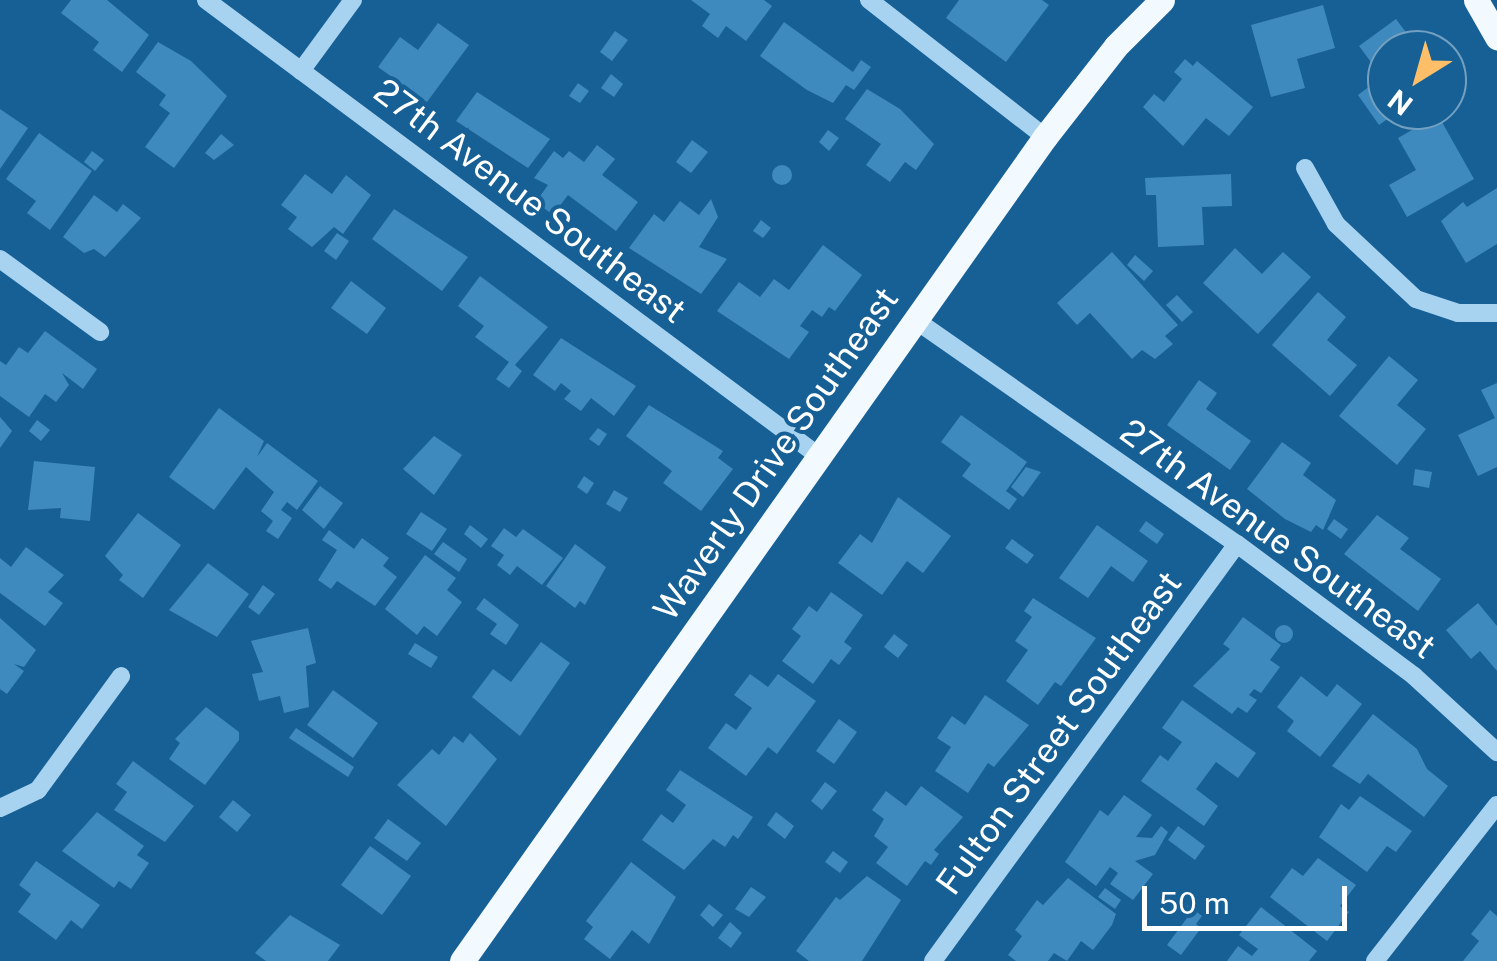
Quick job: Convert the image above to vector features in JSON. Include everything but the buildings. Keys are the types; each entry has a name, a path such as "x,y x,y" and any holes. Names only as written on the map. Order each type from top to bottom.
{"main road":[{"name":"Waverly Drive Southeast","path":"462,961 914,318 1046,137 1162,0"},
{"path":"1476,0 1497,37"}],"street":[{"name":"27th Avenue Southeast","path":"206,0 816,454"},
{"path":"301,72 353,0"},
{"path":"882,4 1046,137"},
{"path":"1305,168 1336,224 1416,300 1458,313 1497,313"},
{"path":"2,263 100,332"},
{"name":"27th Avenue Southeast","path":"914,318 1237,544 1414,676 1497,752"},
{"name":"Fulton Street Southeast","path":"933,961 1237,544"},
{"path":"0,808 38,790 121,676"},
{"path":"1375,961 1497,806"}]}
